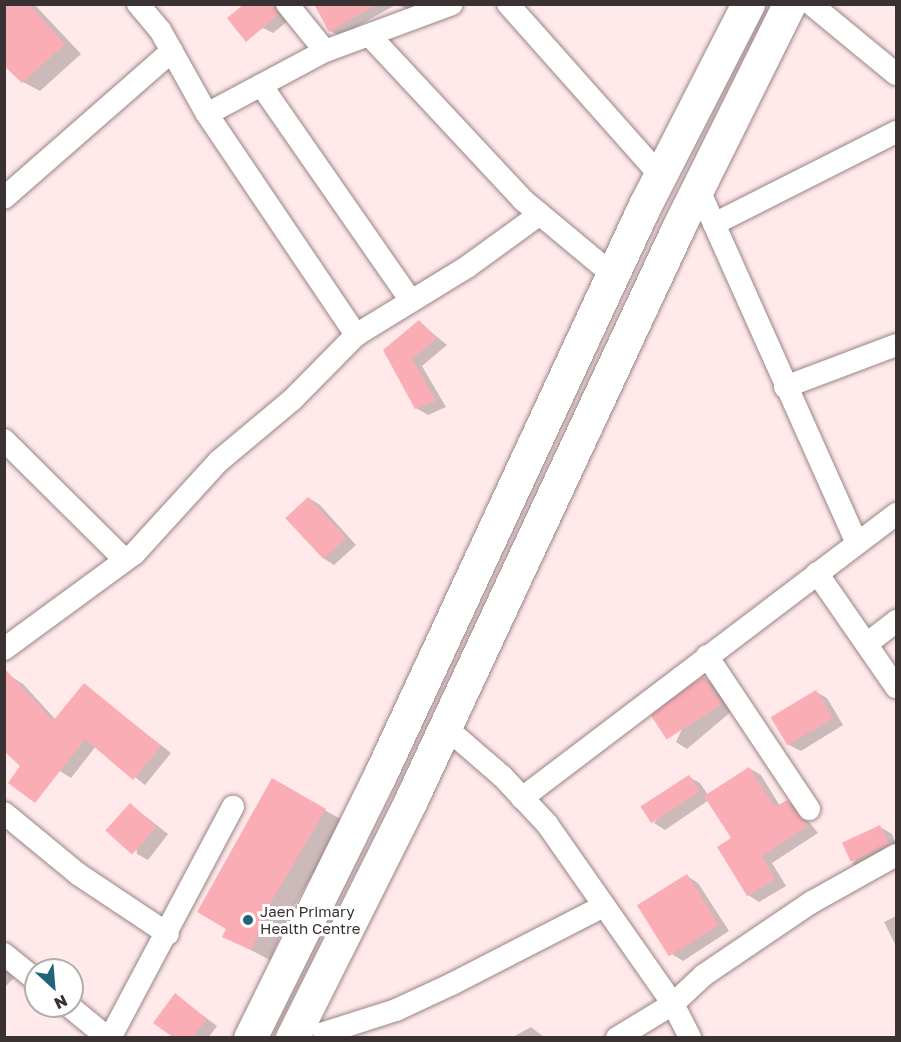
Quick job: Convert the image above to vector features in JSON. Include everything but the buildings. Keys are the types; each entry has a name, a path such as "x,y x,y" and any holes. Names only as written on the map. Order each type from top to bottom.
{"main road":[{"path":"250,1038 380,775 660,174 748,4"},
{"path":"292,1038 320,1026 444,726 698,188 789,4"}],"street":[{"path":"138,4 172,51 207,114 356,335"},
{"path":"287,4 325,51"},
{"path":"207,114 325,51 371,37 452,4"},
{"path":"508,4 660,174"},
{"path":"811,4 897,74"},
{"path":"371,37 432,106 540,214 613,275"},
{"path":"4,198 172,51"},
{"path":"261,85 411,302"},
{"path":"714,224 897,132"},
{"path":"698,188 785,387 857,543"},
{"path":"4,649 125,560 219,461 292,400 356,335 467,267 540,214"},
{"path":"785,387 897,345"},
{"path":"4,440 125,560"},
{"path":"522,798 897,514"},
{"path":"817,573 897,687"},
{"path":"868,644 897,621"},
{"path":"708,656 809,809"},
{"path":"444,726 547,824 673,1004 690,1038"},
{"path":"84,1018 109,1038 168,934 233,807"},
{"path":"4,813 78,874 168,934"},
{"path":"617,1038 673,1004 705,975 812,902 897,855"},
{"path":"320,1026 396,1010 443,989 604,906"},
{"path":"4,954 24,970"}],"place":[{"name":"Jaen Primary Health Centre","path":"248,920"}]}
